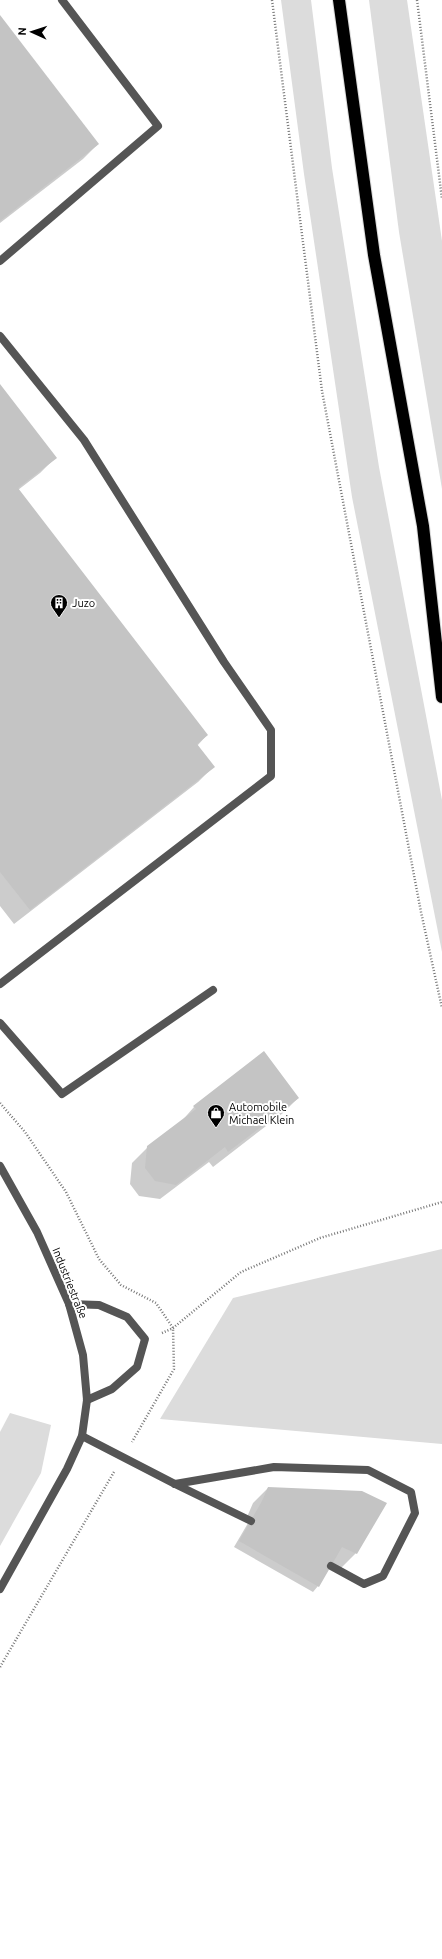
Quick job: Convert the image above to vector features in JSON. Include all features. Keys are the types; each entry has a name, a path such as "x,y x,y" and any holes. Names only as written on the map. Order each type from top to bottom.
{"highway":[{"path":"339,0 374,255 423,526 442,697"}],"street":[{"path":"0,261 158,126 62,0"},
{"path":"0,336 84,440 224,662 271,730 271,776 0,984"},
{"path":"0,1023 62,1094 213,990"},
{"name":"Industriestraße","path":"0,1166 36,1232 69,1304 84,1355 87,1400 82,1436 68,1469 0,1589"},
{"path":"69,1304 99,1306 127,1317 145,1339 137,1367 112,1389 87,1400"},
{"path":"82,1436 251,1521"},
{"path":"175,1484 274,1467 368,1470 411,1492 415,1513 383,1576 364,1584 331,1566"}],"path":[{"path":"272,0 322,391 421,912 442,1008"},
{"path":"417,0 442,199"},
{"path":"145,1339 173,1328 241,1272 320,1238 442,1202"}],"shaded area":[{"path":"281,0 311,0 332,168 379,467 442,800 442,952 352,497 304,174"},
{"path":"369,0 407,0 442,241 442,489 399,232"},
{"path":"442,1249 442,1444 160,1419 233,1298"},
{"path":"10,1413 51,1425 41,1473 0,1546 0,1432"}],"building":[{"path":"0,15 99,144 0,221"},
{"name":"Juzo","path":"0,384 57,458 18,488 208,735 197,744 215,767 30,910 0,872"},
{"name":"Automobile Michael Klein","path":"264,1051 299,1098 228,1152 225,1147 176,1185 155,1181 145,1168 147,1146 196,1109 193,1106"},
{"path":"268,1487 362,1491 387,1503 357,1554 342,1547 319,1587 239,1541 262,1501"}],"place":[{"name":"Juzo","path":"59,618"},
{"name":"Automobile Michael Klein","path":"216,1128"}]}
